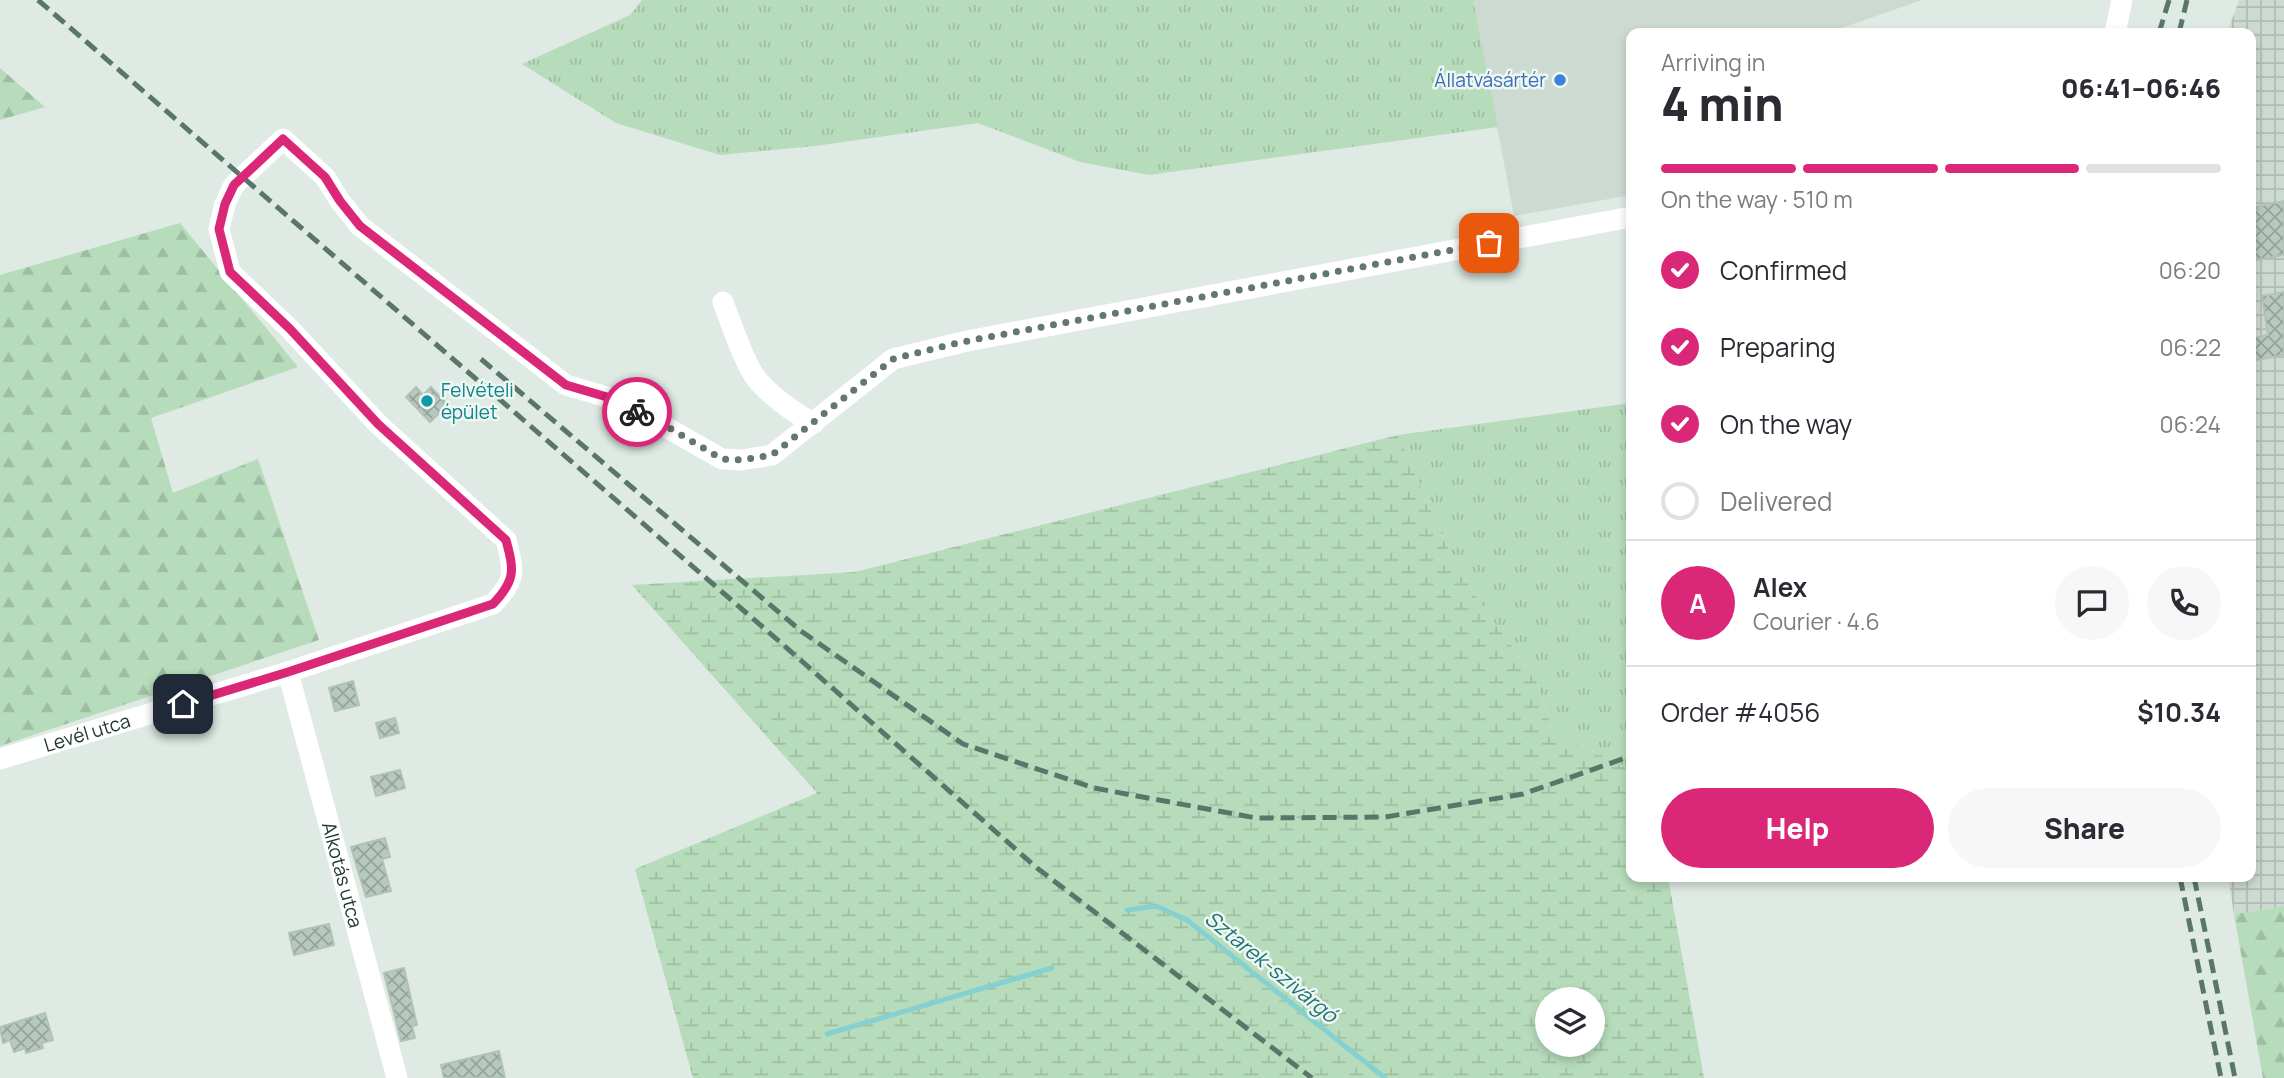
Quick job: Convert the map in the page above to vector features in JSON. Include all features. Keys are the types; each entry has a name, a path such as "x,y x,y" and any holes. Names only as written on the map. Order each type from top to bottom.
{"street":[{"path":"2116,28 2122,0"},
{"name":"Levél utca","path":"0,760 288,672 493,604 508,588 513,567 506,540 378,424 290,329 230,272 219,229 225,204 234,185 283,139 325,177 360,226 566,385 617,402 666,426 722,459 741,460 772,455 814,423"},
{"path":"723,302 754,376 779,399 814,423 893,359 979,339 1626,218"},
{"name":"Alkotás utca","path":"288,672 397,1078"}],"shaded area":[{"name":"Állatvásártér","path":"1473,0 1922,0 1842,28 1626,28 1626,196 1514,216"},
{"path":"2239,0 2284,0 2284,906 2234,914 2229,882 2256,882 2256,28 2229,28"}],"green space":[{"path":"642,0 1473,0 1498,127 1149,175 1080,162 978,123 815,146 720,155 616,123 522,64 630,15"},
{"path":"0,68 45,107 0,120"},
{"path":"180,223 298,367 151,418 173,493 258,459 319,640 0,746 0,275"},
{"path":"1626,404 1626,768 1553,732 1536,680 1473,593 1446,544 1398,435"},
{"path":"1398,435 1446,544 1473,593 1536,680 1553,732 1626,768 1626,882 1669,882 1704,1078 693,1078 635,869 817,793 632,585 855,572"},
{"path":"2284,906 2284,1078 2263,1078 2234,914"}],"building":[{"path":"2284,201 2284,255 2256,260 2256,207"},
{"path":"2284,292 2284,355 2256,360 2256,338 2268,335 2262,296"},
{"name":"Felvételi épület","path":"416,387 423,395 431,387 448,405 430,422 406,397"},
{"path":"353,681 359,705 335,711 329,688"},
{"path":"395,718 399,733 380,738 376,723"},
{"path":"400,770 405,788 376,796 371,777"},
{"path":"385,838 390,857 382,859 391,891 366,897 351,847"},
{"path":"329,924 334,945 294,955 289,933"},
{"path":"404,968 417,1025 412,1026 415,1038 401,1041 384,973"},
{"path":"45,1013 53,1040 42,1043 43,1048 26,1053 25,1048 14,1052 10,1040 3,1043 0,1027"},
{"path":"499,1051 505,1078 444,1078 441,1065"}],"waterway":[{"name":"Sztarek-szivárgó","path":"1127,910 1156,906 1187,920 1385,1078"},
{"name":"Sztarek-szivárgó","path":"827,1034 1052,968"}],"railway":[{"path":"38,0 1037,868 1312,1078"},
{"path":"2161,28 2169,0"},
{"path":"2180,28 2187,0"},
{"path":"481,359 801,631 963,744 1094,788 1256,818 1385,817 1523,794 1626,758"},
{"path":"2181,882 2221,1078"},
{"path":"2195,882 2235,1078"}],"way so far":[{"path":"637,412 722,459 741,460 772,455 893,359 957,343 1489,243"}],"place":[{"name":"Állatvásártér","path":"1560,80"},
{"name":"Felvételi épület","path":"427,401"}],"route":[{"path":"183,704 493,604 508,588 513,567 506,540 378,424 290,329 230,272 219,229 225,204 234,185 283,139 325,177 360,226 519,350 566,385 607,397 637,412"}]}
